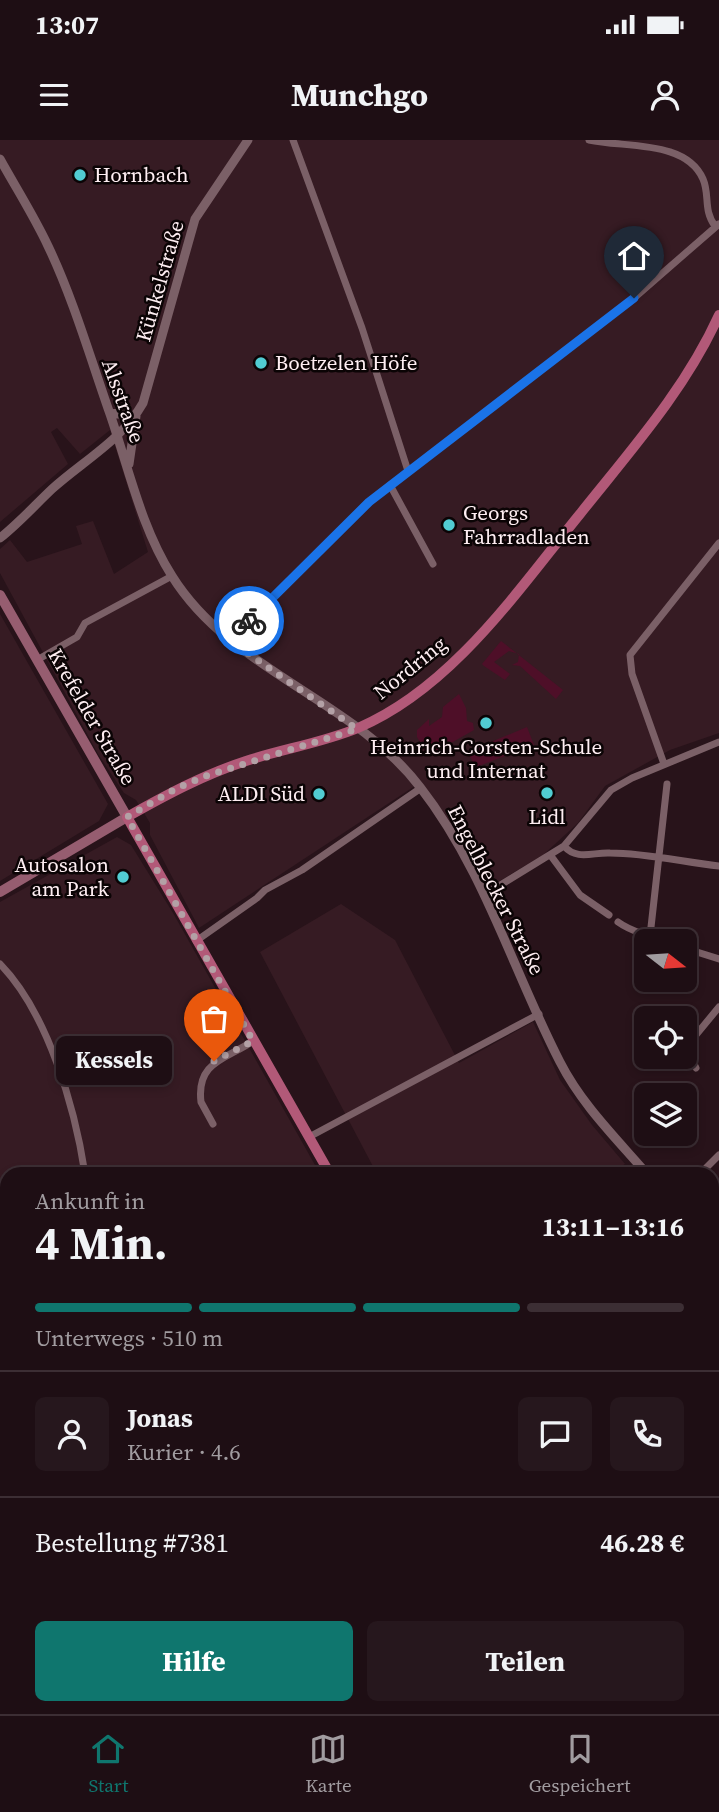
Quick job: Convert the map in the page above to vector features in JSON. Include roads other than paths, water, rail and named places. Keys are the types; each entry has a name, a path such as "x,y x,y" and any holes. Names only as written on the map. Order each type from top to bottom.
{"main road":[{"name":"Nordring","path":"0,892 177,788 206,776 357,729 419,691 487,625 667,405 689,373 719,315"},
{"name":"Krefelder Straße","path":"0,596 326,1167"}],"street":[{"name":"Künkelstraße","path":"0,544 2,536 54,487 117,436 136,416 143,403 195,219 248,140"},
{"path":"293,140 354,302 408,471"},
{"path":"230,641 332,537 390,485 634,298 717,225 707,212 702,176 690,160 670,149 589,140"},
{"name":"Alsstraße","path":"0,159 48,246 110,413 145,523 172,576 205,618 230,641"},
{"path":"110,413 136,416 128,470"},
{"path":"390,485 433,564"},
{"path":"664,764 632,674 630,655 719,543"},
{"path":"37,660 77,637 85,624 172,576"},
{"name":"Engelblecker Straße","path":"230,641 357,729 396,760 421,788 484,895 561,1063 595,1116 641,1167"},
{"path":"484,895 564,846 611,790 664,764 719,743"},
{"path":"651,929 667,784"},
{"path":"196,941 265,890 302,870 421,788"},
{"path":"564,846 570,852 582,856 607,852 719,866"},
{"path":"551,856 580,895 609,915"},
{"path":"618,922 634,934"},
{"path":"697,952 719,959"},
{"path":"0,964 31,1005 48,1046 72,1111 84,1167"},
{"path":"697,1034 719,1007"},
{"path":"309,1137 538,1014"},
{"path":"213,1124 200,1095 209,1065 253,1041"}],"place":[{"name":"Hornbach","path":"80,175"},
{"name":"Boetzelen Höfe","path":"261,363"},
{"name":"Georgs Fahrradladen","path":"449,525"},
{"name":"Heinrich-Corsten-Schule und Internat","path":"486,723"},
{"name":"Lidl","path":"547,793"},
{"name":"ALDI Süd","path":"319,794"},
{"name":"Autosalon am Park","path":"123,877"},
{"name":"Kessels","path":"214,1061"}]}
